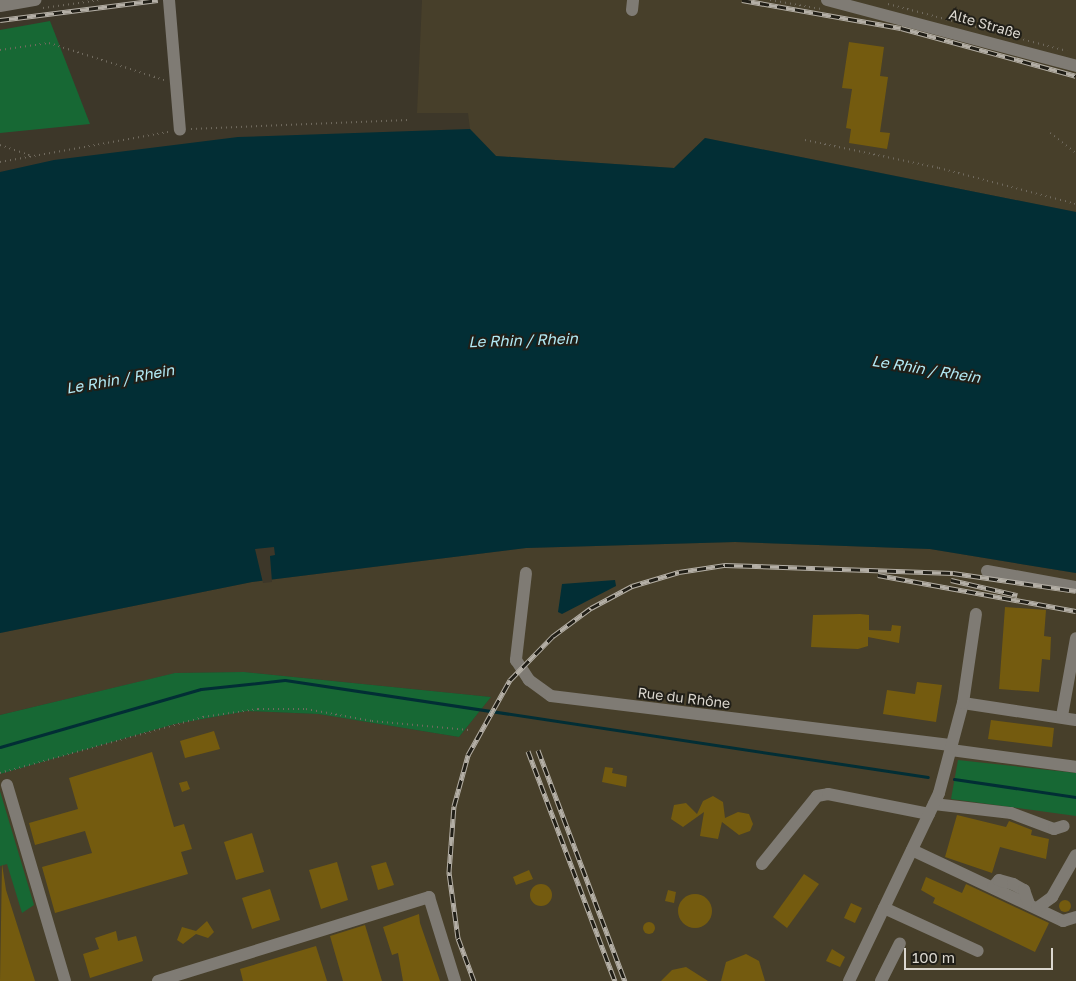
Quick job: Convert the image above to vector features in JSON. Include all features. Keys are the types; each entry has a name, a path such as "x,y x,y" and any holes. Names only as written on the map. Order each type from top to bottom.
{"street":[{"path":"169,0 180,130"},
{"name":"Alte Straße","path":"827,0 1076,66"},
{"path":"0,6 35,4"},
{"path":"986,571 1076,587"},
{"name":"Rue du Rhône","path":"526,573 516,660 528,680 551,696 951,747 1076,767"},
{"path":"849,981 932,809 963,702 976,614"},
{"path":"1062,716 1076,638"},
{"path":"963,702 1062,716 1076,720"},
{"path":"6,785 65,981"},
{"path":"762,864 816,796 828,794 932,809 1011,813 1054,829 1064,826"},
{"path":"912,850 1076,926"},
{"path":"1033,906 1052,896 1076,855"},
{"path":"158,981 430,897 456,981"},
{"path":"884,908 978,950"},
{"path":"1062,921 1076,917"},
{"path":"881,981 900,943"}],"path":[{"path":"35,4 100,0"},
{"path":"886,3 1076,54"},
{"path":"0,50 49,43 176,84"},
{"path":"0,162 30,155 180,130 408,120"},
{"path":"1050,133 1076,153"},
{"path":"805,140 939,168 1076,204"},
{"path":"0,145 30,155"},
{"path":"0,772 203,717 258,709 306,709 372,721 469,730"}],"shaded area":[{"path":"422,0 1076,0 1076,212 705,138 674,168 496,156 470,129 468,113 417,113"},
{"path":"735,542 930,549 1076,573 1076,981 0,981 0,774 175,724 247,711 318,714 459,737 491,697 244,672 176,673 0,715 0,633 252,582 526,548"}],"green space":[{"path":"50,21 90,124 0,133 0,30"},
{"path":"244,672 491,697 459,737 318,714 247,711 175,724 0,774 0,715 175,673"},
{"path":"958,760 1076,773 1076,816 951,799"},
{"path":"0,791 34,905 22,913 7,864 0,866"}],"water":[{"name":"Le Rhin / Rhein","path":"470,129 496,156 674,168 705,138 1076,212 1076,573 930,549 735,542 526,548 252,582 0,633 0,172 54,160 238,137"},
{"path":"615,580 616,586 562,614 558,612 562,584"}],"pier":[{"path":"274,547 275,555 270,556 272,582 263,583 255,549"}],"building":[{"path":"849,42 884,47 880,76 888,77 880,132 890,133 887,149 849,143 851,129 846,128 852,89 842,88"},
{"path":"1005,607 1046,610 1044,636 1051,637 1050,660 1042,659 1039,692 999,689"},
{"path":"813,615 869,615 869,630 891,631 892,625 901,626 899,643 868,637 868,646 858,649 811,647"},
{"path":"917,682 942,685 936,722 883,714 887,690 915,694"},
{"path":"991,720 1054,728 1052,747 988,739"},
{"path":"214,731 220,749 185,758 180,741"},
{"path":"152,752 174,827 184,824 192,849 181,852 188,874 55,913 42,867 92,853 85,831 35,845 29,823 78,809 69,778"},
{"path":"605,767 613,768 612,773 627,776 626,787 602,782"},
{"path":"187,781 190,789 182,792 179,783"},
{"path":"713,796 723,802 725,818 738,812 749,814 753,824 750,831 739,835 722,822 718,839 700,836 704,812 683,827 671,819 674,805 686,803 697,814 703,801"},
{"path":"957,815 1006,827 1009,821 1032,830 1031,835 1049,839 1046,859 1000,847 992,873 945,857"},
{"path":"252,833 264,872 236,880 224,842"},
{"path":"337,862 348,900 321,909 309,870"},
{"path":"386,862 394,885 378,890 371,866"},
{"path":"2,864 6,890 35,981 0,981"},
{"path":"529,870 533,879 516,885 513,877"},
{"path":"804,874 819,884 787,928 773,917"},
{"path":"926,877 962,893 966,884 1049,923 1035,952 933,903 935,898 921,890"},
{"path":"541,884 549,887 552,895 549,903 541,906 533,903 530,895 533,887"},
{"path":"270,889 280,920 252,929 242,898"},
{"path":"668,890 676,892 674,903 665,901"},
{"path":"695,894 702,895 707,899 711,904 711,918 707,923 702,927 695,928 688,927 683,923 679,918 678,911 679,904 683,899 688,895"},
{"path":"1067,900 1070,901 1070,911 1063,912 1060,911 1059,904 1060,901"},
{"path":"851,903 862,908 855,923 844,918"},
{"path":"419,914 420,923 440,981 403,981 398,953 392,955 383,927"},
{"path":"207,921 214,932 208,938 196,934 183,944 177,940 182,927 196,931"},
{"path":"651,922 654,923 654,933 647,934 644,933 643,926 644,923"},
{"path":"365,925 382,981 343,981 330,936"},
{"path":"116,931 118,941 136,936 143,961 90,978 83,954 99,949 95,938"},
{"path":"316,946 327,981 243,981 240,969"},
{"path":"832,949 845,957 840,967 826,961"},
{"path":"746,954 759,961 765,981 721,981 726,962"},
{"path":"686,967 708,981 661,981 672,970"}],"waterway":[{"path":"0,747 201,689 285,680 928,777"},
{"path":"954,779 1076,797"}],"railway":[{"path":"0,20 158,0"},
{"path":"742,0 901,28 1076,76"},
{"path":"474,981 458,938 449,872 454,806 468,755 510,680 553,636 591,608 632,586 679,572 725,565 953,573 1076,591"},
{"path":"878,575 1076,611"},
{"path":"951,580 1017,595"},
{"path":"538,750 625,981"},
{"path":"528,751 615,981"}]}
